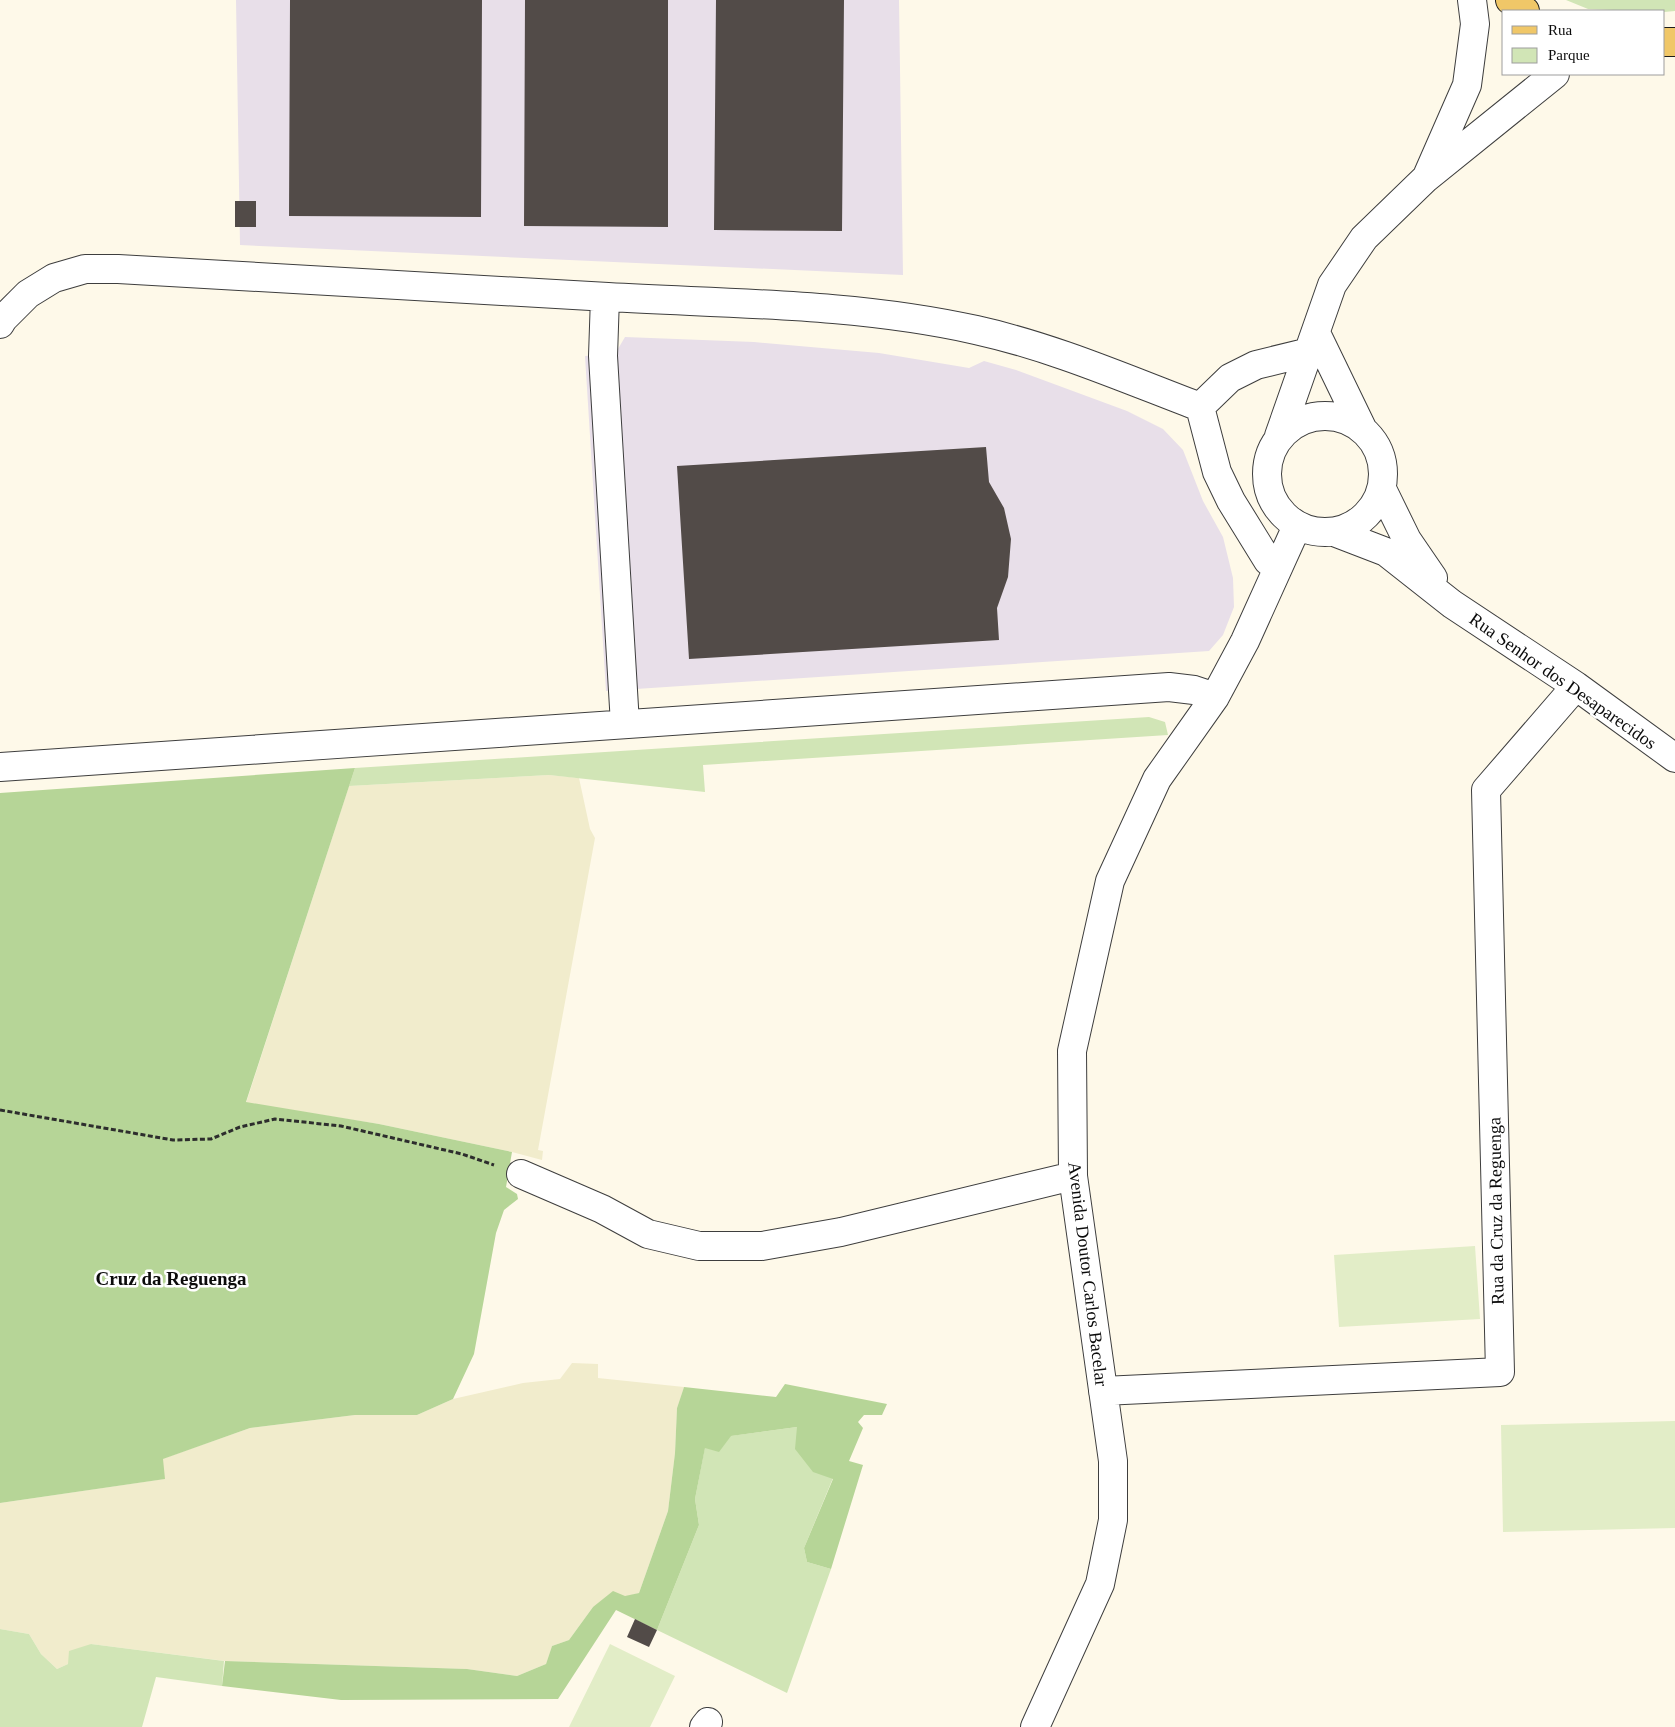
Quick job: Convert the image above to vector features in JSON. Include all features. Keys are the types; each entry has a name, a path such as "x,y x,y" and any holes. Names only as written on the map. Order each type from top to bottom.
{"main road":[{"path":"1510,0 1524,10"}],"street":[{"path":"1426,178 1467,85 1475,24 1472,0"},
{"path":"1312,343 1362,428 1373,440 1381,455 1384,472 1382,489 1372,509 1355,524 1334,532 1315,532 1297,526 1280,513 1270,495 1266,475 1269,454 1279,436 1332,285 1364,238 1426,178 1554,75"},
{"path":"0,324 3,318 28,294 54,278 85,270 118,269 816,308 898,316 976,330 1062,355 1200,407"},
{"path":"605,297 603,356 625,724"},
{"path":"1200,407 1230,378 1256,365 1312,343"},
{"path":"1200,407 1217,472 1231,501 1268,561"},
{"path":"1279,436 1297,422 1318,415 1341,417 1362,428"},
{"name":"Rua Senhor dos Desaparecidos","path":"1382,489 1407,540 1452,604"},
{"name":"Avenida Doutor Carlos Bacelar","path":"1034,1727 1100,1584 1113,1520 1113,1461 1073,1176 1072,1051 1110,881 1157,779 1215,697 1245,641 1297,526"},
{"name":"Rua Senhor dos Desaparecidos","path":"1334,532 1386,552 1452,604 1576,686 1675,758"},
{"name":"Rua da Cruz da Reguenga","path":"1103,1391 1500,1372 1486,790 1576,686"},
{"path":"0,767 1169,687 1194,690 1215,697"},
{"path":"521,1174 602,1209 648,1234 699,1246 762,1246 841,1232 1073,1176"}],"path":[{"path":"0,1110 173,1140 211,1139 240,1127 275,1119 341,1126 462,1154 521,1174"}],"shaded area":[{"path":"236,0 899,0 903,275 240,245"},
{"path":"625,337 754,342 879,353 969,368 984,361 1016,370 1127,411 1163,429 1183,450 1203,501 1223,537 1233,578 1234,607 1223,635 1209,651 606,691 585,356 615,354"},
{"path":"549,775 579,778 590,829 595,838 538,1150 543,1151 542,1160 379,1124 246,1103 349,786"},
{"path":"572,1363 598,1364 598,1378 684,1387 677,1408 675,1453 668,1511 639,1593 593,1607 569,1640 552,1646 546,1664 517,1676 467,1669 225,1661 91,1644 68,1664 57,1669 41,1654 29,1634 0,1629 0,1503 164,1479 162,1459 250,1428 355,1415 417,1415 453,1399 523,1383 560,1379"}],"green space":[{"path":"1566,0 1675,0 1675,11 1588,9"},
{"path":"1149,717 1165,722 1168,735 703,765 705,792 549,775 349,786 355,768"},
{"path":"355,768 246,1102 379,1124 512,1152 506,1187 517,1194 518,1199 504,1210 496,1233 474,1354 453,1399 417,1415 355,1415 250,1428 163,1459 165,1479 0,1503 0,793"},
{"path":"1475,1246 1480,1319 1339,1327 1334,1255"},
{"path":"785,1384 887,1404 882,1415 864,1415 858,1422 863,1428 849,1461 863,1465 831,1569 807,1562 804,1548 833,1479 813,1472 795,1449 797,1427 731,1436 719,1452 705,1448 695,1499 699,1525 657,1630 616,1610 558,1699 341,1700 222,1686 225,1661 467,1669 517,1676 546,1664 552,1646 569,1640 593,1607 613,1591 625,1596 639,1593 668,1511 675,1453 677,1408 684,1387 776,1397"},
{"path":"1675,1421 1675,1528 1503,1532 1501,1425"},
{"path":"797,1427 833,1478 804,1548 807,1562 831,1569 787,1693 657,1630 699,1525 695,1499 705,1447 730,1436"},
{"path":"0,1629 29,1634 41,1654 57,1669 68,1664 69,1651 91,1644 224,1661 222,1686 156,1677 142,1727 0,1727"},
{"path":"610,1644 675,1676 650,1727 569,1727"}],"building":[{"path":"290,0 482,0 481,217 289,216"},
{"path":"525,0 668,0 668,227 524,226"},
{"path":"716,0 844,0 842,231 714,230"},
{"path":"235,201 256,201 256,227 235,227"},
{"path":"986,447 989,482 1004,508 1011,539 1008,577 997,608 999,640 689,659 677,466"},
{"path":"635,1619 657,1630 649,1647 627,1637"}],"district":[{"name":"Cruz da Reguenga","path":"171,1278"}]}
